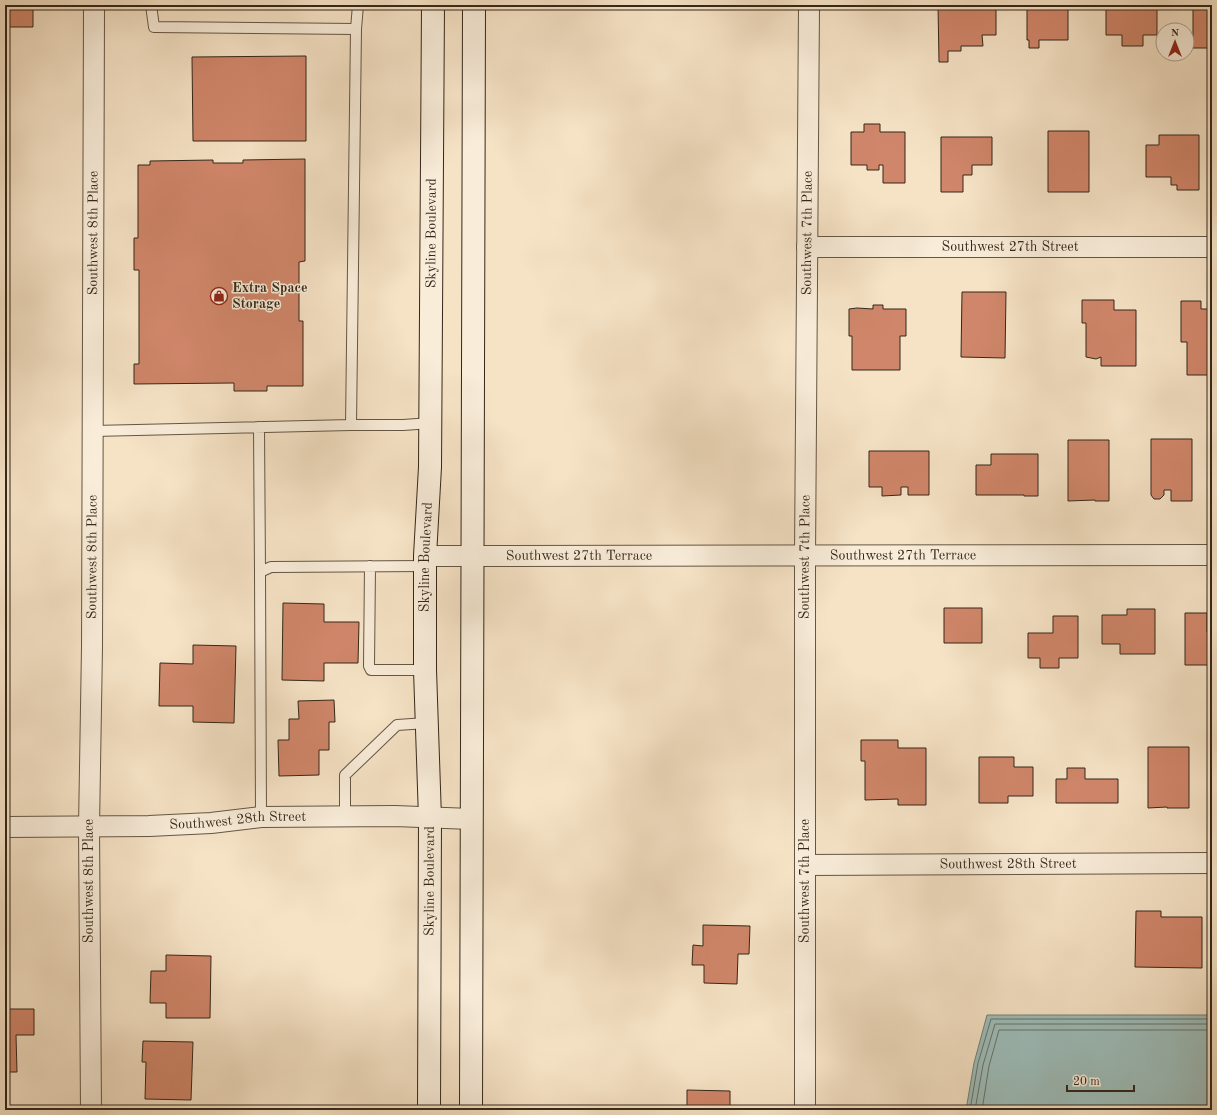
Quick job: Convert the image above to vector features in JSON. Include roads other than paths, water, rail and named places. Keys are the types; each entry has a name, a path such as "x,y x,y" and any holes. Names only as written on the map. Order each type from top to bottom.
{"street":[{"name":"Southwest 8th Place","path":"91,1110 89,827 92,640 94,5"},
{"name":"Skyline Boulevard","path":"429,1110 430,818 425,670 425,561 431,423 433,5"},
{"path":"471,1110 474,5"},
{"name":"Southwest 7th Place","path":"805,1110 805,557 809,5"},
{"name":"Southwest 27th Street","path":"807,247 1212,247"},
{"name":"Southwest 27th Terrace","path":"425,561 472,556 805,557 1212,555"},
{"name":"Southwest 28th Street","path":"5,827 149,826 211,823 261,817 345,816 471,819"},
{"name":"Southwest 28th Street","path":"805,864 1212,863"}],"lane":[{"path":"151,5 154,27 356,29"},
{"path":"351,425 356,29 358,5"},
{"path":"92,431 403,425 431,423"},
{"path":"259,427 261,817"},
{"path":"260,572 271,567 285,566 365,566 425,561"},
{"path":"365,566 369,666 371,670 425,670"},
{"path":"345,816 345,775 398,725 427,724"}],"water":[{"path":"987,1015 1212,1015 1212,1110 966,1110 974,1063"}],"place":[{"name":"Extra Space Storage","path":"219,296"}]}
